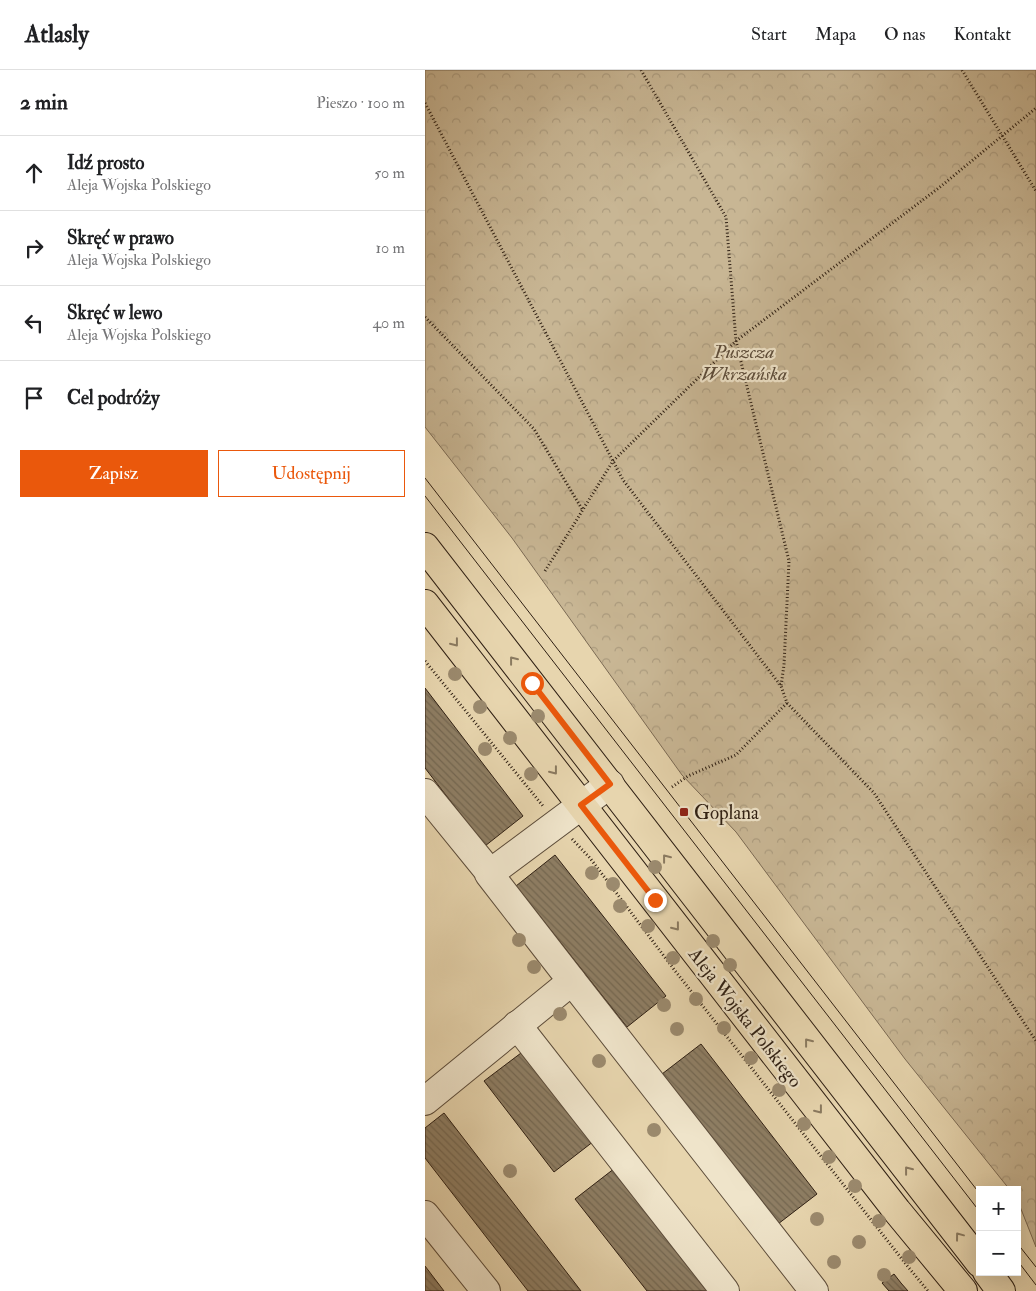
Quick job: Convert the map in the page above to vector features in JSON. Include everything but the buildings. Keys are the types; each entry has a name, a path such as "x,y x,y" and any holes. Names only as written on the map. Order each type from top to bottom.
{"main road":[{"name":"Aleja Wojska Polskiego","path":"425,547 976,1258"},
{"name":"Aleja Wojska Polskiego","path":"425,604 912,1229 963,1291"},
{"path":"990,1276 1001,1291"}],"street":[{"path":"490,873 610,784"},
{"path":"425,793 490,873 814,1291"},
{"path":"425,1101 572,981"},
{"path":"517,1026 725,1291"},
{"path":"912,1229 938,1208"},
{"path":"425,1215 486,1291"}],"path":[{"path":"641,70 726,217 736,341 789,561 784,665 781,686"},
{"path":"963,70 1036,191"},
{"path":"425,103 623,480 781,686 787,703 874,792 1036,1041"},
{"path":"545,572 613,461 736,341 940,187 1036,108"},
{"path":"425,317 534,429 582,509"},
{"path":"425,661 557,824 590,858 682,980 929,1291"},
{"path":"672,787 688,776 736,755 787,703"}],"green space":[{"name":"Puszcza Wkrzańska","path":"425,70 1036,70 1036,1247 1021,1209 1021,1186 1007,1186 905,1059 736,832 682,775 512,538 425,427"}],"tram line":[{"path":"425,478 976,1189"},
{"path":"425,496 976,1207"},
{"path":"1021,1248 1036,1267"},
{"path":"1021,1265 1036,1285"}],"place":[{"name":"Goplana","path":"684,812"}],"route":[{"path":"532,683 610,784 581,805 655,900"}]}
